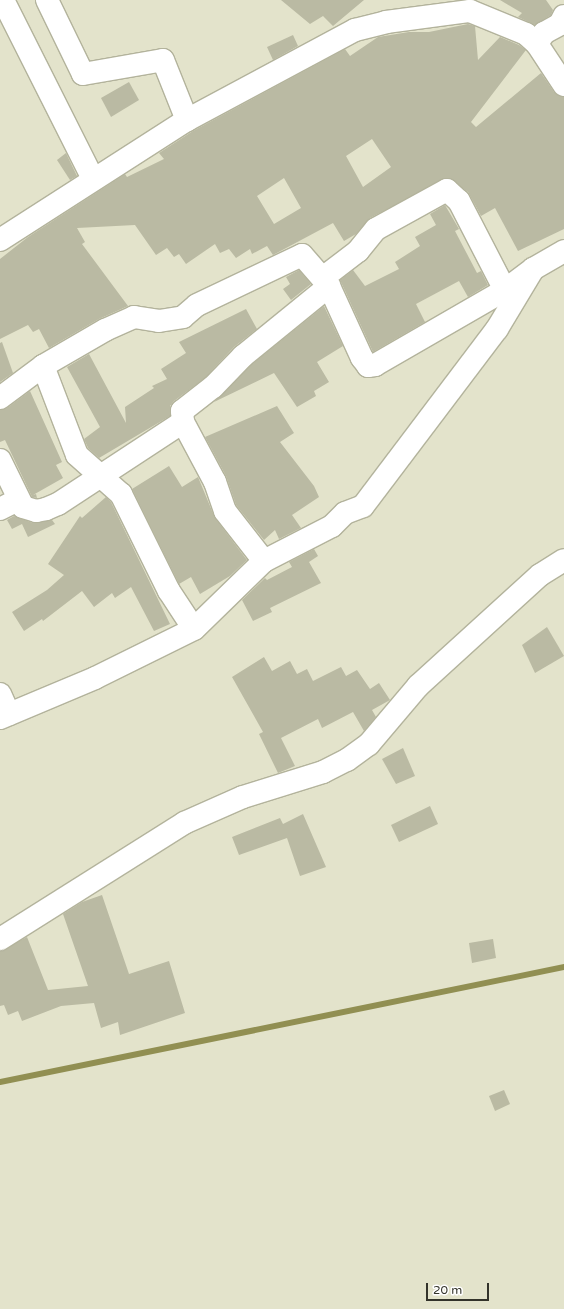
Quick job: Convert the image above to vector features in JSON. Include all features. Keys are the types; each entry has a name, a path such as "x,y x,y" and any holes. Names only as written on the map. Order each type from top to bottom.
{"street":[{"path":"3,0 93,179"},
{"path":"47,0 83,74 163,60 187,120"},
{"path":"0,240 187,120 355,30 406,9 470,11 515,28 537,44 564,85"},
{"path":"537,44 544,33 560,24 564,16"},
{"path":"264,561 225,511 215,482 183,422 182,411 358,251 376,229 447,190 457,197 505,290"},
{"path":"0,398 43,366 105,330 134,317 159,321 183,318 197,304 302,255 326,281 362,358 368,366 381,362 505,290 533,269 564,251"},
{"path":"0,694 5,716 95,678 194,629 264,561 332,526 345,513 363,506 497,329 533,269"},
{"path":"43,366 77,455 121,494 168,591 194,629"},
{"path":"0,460 9,504 26,509 46,510 58,504 183,422"},
{"path":"0,939 184,823 243,797 323,772 347,760 369,744 418,686 540,575 564,560"}],"building":[{"path":"281,0 364,0 333,26 323,16 310,24"},
{"path":"500,0 546,0 553,10 551,15 535,25 518,17 522,13"},
{"path":"468,24 475,26 478,60 500,37 519,45 526,50 471,122 476,127 541,73 554,92 564,97 564,229 518,251 495,208 481,216 468,192 448,178 370,218 356,234 344,241 333,223 273,255 267,246 252,254 250,249 236,258 229,249 220,253 215,244 186,264 179,254 174,257 167,248 156,255 135,225 77,228 85,242 82,244 128,306 99,319 49,348 39,329 33,332 28,325 0,339 0,259 28,237 125,174 127,177 164,159 159,153 193,131 345,49 350,56 378,37 409,32 429,32","holes":["372,139 391,167 363,187 346,156","284,178 301,208 274,224 257,196"]},
{"path":"293,35 298,46 273,60 267,47"},
{"path":"129,82 139,100 111,117 101,98"},
{"path":"66,153 77,176 70,180 57,160"},
{"path":"445,205 459,229 455,231 477,273 481,271 488,285 468,297 459,281 416,304 425,322 373,352 340,280 353,270 365,286 399,269 395,262 420,246 415,237 436,225 430,214"},
{"path":"299,270 311,284 291,300 283,289 290,284 286,277"},
{"path":"324,306 343,346 317,362 329,382 314,391 316,396 297,407 274,373 214,402 251,365"},
{"path":"246,309 257,329 234,347 205,378 174,401 170,406 170,416 99,458 88,448 84,439 100,427 67,367 89,354 126,423 125,407 154,388 152,386 167,379 161,369 186,353 179,342"},
{"path":"2,342 13,373 0,382 0,343"},
{"path":"30,391 62,462 56,465 63,478 33,495 36,494 37,498 32,497 5,440 0,442 0,410 7,408"},
{"path":"277,406 294,433 280,442 314,486 319,497 292,515 301,528 279,539 275,530 264,540 236,505 226,476 205,437"},
{"path":"169,466 182,487 198,477 215,518 247,560 230,576 200,594 191,577 179,584 132,489"},
{"path":"106,497 111,502 170,624 154,631 131,587 115,598 112,593 94,607 82,591 43,621 42,619 24,631 12,612 47,590 64,575 48,564 80,516 82,518"},
{"path":"14,516 33,523 52,520 55,524 28,537 22,524 12,529 7,520"},
{"path":"314,549 318,556 309,562 321,583 270,608 272,612 253,621 242,600 265,578 267,580 292,567 289,562"},
{"path":"547,627 564,656 535,673 522,645"},
{"path":"264,657 272,671 290,661 297,674 307,669 313,681 341,667 346,676 357,670 370,689 379,683 390,700 372,710 376,717 364,731 353,712 322,728 318,719 281,738 295,766 278,773 259,734 263,732 232,677"},
{"path":"403,748 415,776 396,784 382,759"},
{"path":"430,806 438,824 399,842 391,825"},
{"path":"303,814 326,867 300,876 287,838 239,855 232,837 280,818 283,824"},
{"path":"102,895 129,974 169,961 185,1013 120,1035 118,1022 101,1028 94,1003 61,1006 22,1021 18,1011 8,1015 4,1005 0,1006 0,951 27,937 48,990 88,986 63,914 82,902"},
{"path":"493,939 496,958 472,963 469,943"},
{"path":"504,1090 510,1104 495,1111 489,1096"}],"waterway":[{"path":"0,1082 564,967"}]}
